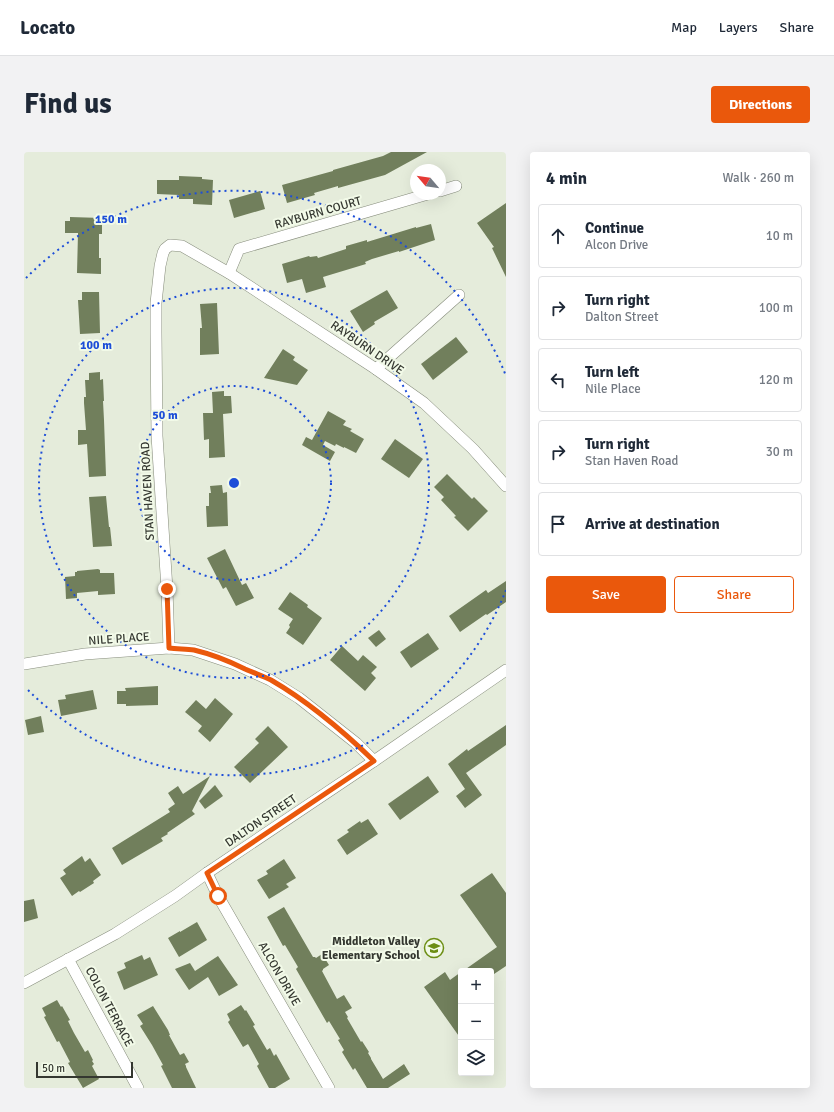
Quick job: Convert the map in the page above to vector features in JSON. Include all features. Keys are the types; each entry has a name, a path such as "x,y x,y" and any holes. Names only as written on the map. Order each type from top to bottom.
{"street":[{"path":"446,189 456,186"},
{"name":"RAYBURN COURT","path":"229,273 239,249 410,199"},
{"name":"STAN HAVEN ROAD","path":"169,648 167,589 157,436 156,303 162,253 165,249 170,245 182,246 197,254"},
{"name":"RAYBURN DRIVE","path":"197,254 229,273 376,369 424,403 473,449 506,486"},
{"path":"376,369 459,295"},
{"name":"NILE PLACE","path":"24,664 85,654 169,648 193,650 235,664 270,680 320,714 374,761"},
{"name":"DALTON STREET","path":"24,983 115,934 175,896 506,670"},
{"name":"ALCON DRIVE","path":"207,873 218,896 243,936 328,1088"},
{"name":"COLON TERRACE","path":"68,958 138,1088"}],"building":[{"path":"391,152 427,152 385,175 338,188 338,186 314,193 315,195 287,203 282,185 383,156"},
{"path":"179,176 202,177 202,179 213,180 212,205 193,204 193,199 179,199 179,195 157,194 157,180 179,180"},
{"path":"260,191 265,209 234,218 229,200"},
{"path":"506,203 506,277 492,248 494,247 477,223"},
{"path":"70,217 102,218 102,234 99,234 101,274 77,273 78,233 65,233 65,221 70,221"},
{"path":"431,224 435,240 372,259 365,262 366,264 323,277 326,287 306,293 302,279 287,283 282,264 309,256 317,256 318,258 346,249 346,246 367,240 367,242"},
{"path":"387,290 398,308 374,322 375,324 363,332 350,311"},
{"path":"82,292 99,292 100,333 80,334 78,300 82,300"},
{"path":"217,303 219,354 200,355 200,328 202,328 200,304"},
{"path":"456,337 468,352 433,380 421,364"},
{"path":"283,349 295,357 293,360 308,370 297,385 264,378"},
{"path":"100,372 100,380 103,379 106,476 89,477 87,444 78,445 78,430 86,430 84,403 84,397 86,397 85,380 89,380 89,373"},
{"path":"224,391 224,396 231,396 232,413 223,414 225,457 209,458 209,439 204,440 203,413 213,413 212,392"},
{"path":"328,411 346,421 343,425 352,429 350,431 364,439 356,453 344,447 336,444 335,446 325,441 323,445 335,452 330,461 302,445 306,437 312,440"},
{"path":"395,439 423,459 409,478 381,459"},
{"path":"447,474 472,499 474,497 488,511 468,531 454,517 456,516 441,500 444,497 434,487"},
{"path":"222,485 223,493 227,492 228,526 207,527 206,506 209,506 209,493 211,493 210,486"},
{"path":"106,496 112,546 93,547 89,497"},
{"path":"225,549 242,585 246,583 254,598 236,606 226,587 223,589 207,558"},
{"path":"100,570 100,573 114,573 115,594 98,595 98,591 77,593 77,598 66,599 65,577 75,576 75,572 77,571"},
{"path":"506,581 506,602 460,632 449,616 486,590 488,593"},
{"path":"290,592 308,605 307,607 322,618 303,645 286,633 293,619 278,609"},
{"path":"379,630 386,639 376,647 368,638"},
{"path":"428,633 439,649 411,668 400,652"},
{"path":"342,646 358,661 363,655 377,667 371,673 376,678 365,691 330,660"},
{"path":"158,686 158,705 126,706 126,704 117,704 117,691 126,691 125,688"},
{"path":"93,690 97,709 61,716 58,700 66,699 65,695"},
{"path":"215,698 233,714 210,742 198,731 202,726 185,712 196,700 206,709"},
{"path":"41,716 44,732 28,735 25,720"},
{"path":"506,725 506,745 466,773 482,795 465,808 456,796 465,789 448,764 467,749 468,751"},
{"path":"268,726 288,747 250,783 234,767 259,743 255,739"},
{"path":"210,776 192,811 195,814 161,838 163,841 122,865 112,848 170,812 168,809 175,804 168,793 178,786 183,794"},
{"path":"428,776 439,792 400,820 388,804"},
{"path":"215,785 223,796 205,809 199,801"},
{"path":"368,819 378,834 347,855 337,840 349,832 347,830 360,821 361,823"},
{"path":"82,856 85,862 90,858 101,875 93,881 94,883 72,896 60,878 66,874 63,870"},
{"path":"284,859 296,878 286,884 289,887 269,899 257,880 268,874 266,871"},
{"path":"492,873 506,893 506,966 494,974 494,968 467,968 497,947 460,895"},
{"path":"34,899 38,918 24,922 24,901"},
{"path":"284,907 313,957 316,958 322,954 329,965 322,971 337,999 344,995 352,1008 345,1012 348,1017 347,1018 361,1042 362,1041 369,1052 368,1053 371,1059 383,1079 404,1064 410,1074 388,1088 367,1088 355,1068 353,1070 342,1052 344,1050 338,1040 340,1039 329,1021 327,1023 296,969 298,967 285,945 283,946 267,917"},
{"path":"197,922 207,940 179,957 168,938"},
{"path":"142,955 144,960 150,957 158,975 124,990 117,972 126,968 124,963"},
{"path":"218,956 238,985 219,996 208,977 189,990 175,969 190,963 195,971"},
{"path":"445,972 450,980 458,974 458,1035 424,987"},
{"path":"57,1000 70,1020 68,1021 85,1052 88,1050 94,1064 92,1066 99,1079 83,1088 68,1063 70,1062 59,1041 57,1042 44,1017 46,1016 42,1008"},
{"path":"241,1005 245,1011 246,1010 255,1025 253,1026 267,1050 270,1048 274,1056 276,1054 290,1079 275,1088 269,1088 257,1066 259,1064 248,1044 243,1047 228,1022 230,1020 227,1014"},
{"path":"153,1006 168,1030 169,1035 180,1055 184,1053 189,1062 185,1064 196,1088 172,1088 161,1066 163,1065 140,1026 143,1024 137,1015"}],"place":[{"name":"Middleton Valley Elementary School","path":"434,948"}],"route":[{"path":"167,589 169,648 193,650 219,658 270,680 320,714 374,761 207,873 218,896"}]}
